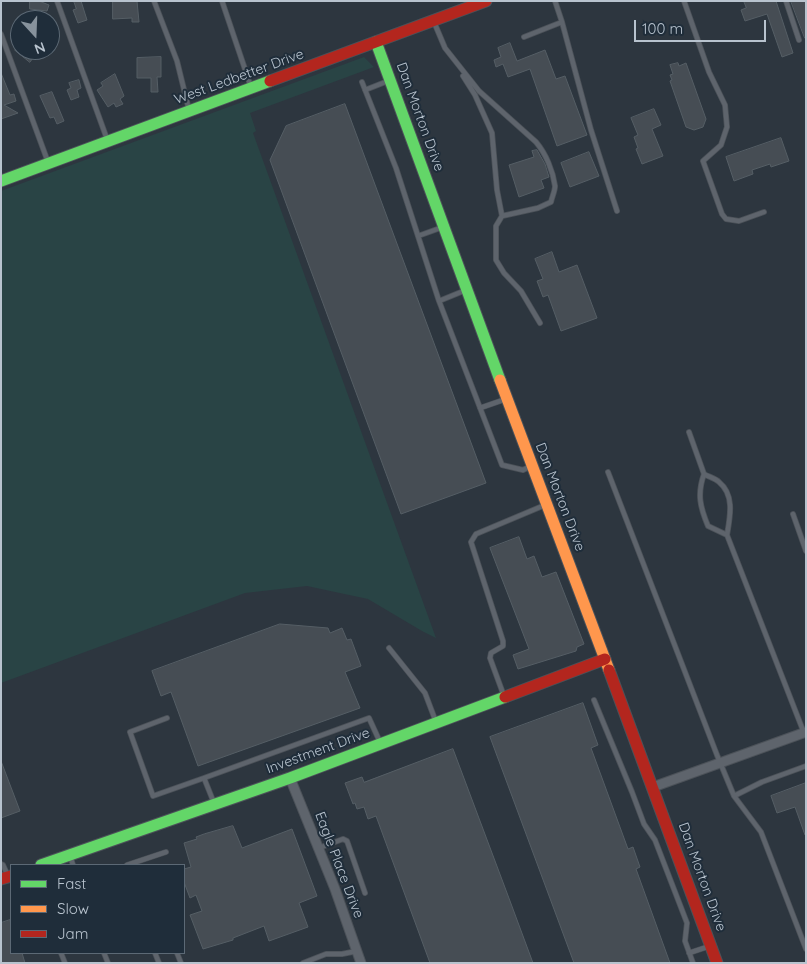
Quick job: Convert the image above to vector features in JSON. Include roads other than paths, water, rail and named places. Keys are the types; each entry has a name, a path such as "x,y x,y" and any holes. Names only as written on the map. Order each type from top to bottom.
{"street":[{"name":"West Ledbetter Drive","path":"1,181 433,21 466,5 486,1"},
{"name":"Dan Morton Drive","path":"376,42 717,963"},
{"name":"Investment Drive","path":"46,864 71,860 215,804 290,778 605,660"},
{"path":"653,787 805,733"},
{"name":"Eagle Place Drive","path":"290,778 335,889 361,963"}],"lane":[{"path":"57,1 108,142"},
{"path":"154,1 177,61 190,111"},
{"path":"222,1 252,88"},
{"path":"555,1 591,130 617,211"},
{"path":"684,1 708,72 725,105 727,127 721,145 704,161 722,214 726,219 739,221 764,212"},
{"path":"786,1 799,40"},
{"path":"433,21 445,48 475,95 492,133 497,190 502,216 496,226 496,260 504,273 520,291 540,323"},
{"path":"524,37 562,22"},
{"path":"1,34 48,164"},
{"path":"455,62 480,91 536,142 548,162 555,188 551,202 538,208 502,216"},
{"path":"365,90 390,80"},
{"path":"362,82 396,168 440,301 502,465 524,470 532,466"},
{"path":"418,236 444,227"},
{"path":"440,301 467,289"},
{"path":"480,408 507,399"},
{"path":"689,432 704,474 700,486 703,513 708,526 727,535"},
{"path":"608,472 720,763 734,796 761,832 806,949"},
{"path":"704,474 718,481 726,492 732,512 727,535 805,733"},
{"path":"504,697 490,658 491,653 503,646 502,641 471,542 476,534 546,505"},
{"path":"793,514 806,551"},
{"path":"389,648 424,693 436,723"},
{"path":"594,700 644,824 655,840 687,923 685,941 693,963"},
{"path":"167,718 130,732 153,796 368,718 381,744"},
{"path":"734,796 762,782 806,766"},
{"path":"204,778 215,804"},
{"path":"319,848 343,839 347,841 365,893"},
{"path":"130,864 166,852"},
{"path":"662,858 677,853"},
{"path":"1,864 4,865 8,878"},
{"path":"687,923 701,918"},
{"path":"689,953 711,946"},
{"path":"303,963 326,954 342,954 357,951"}]}
